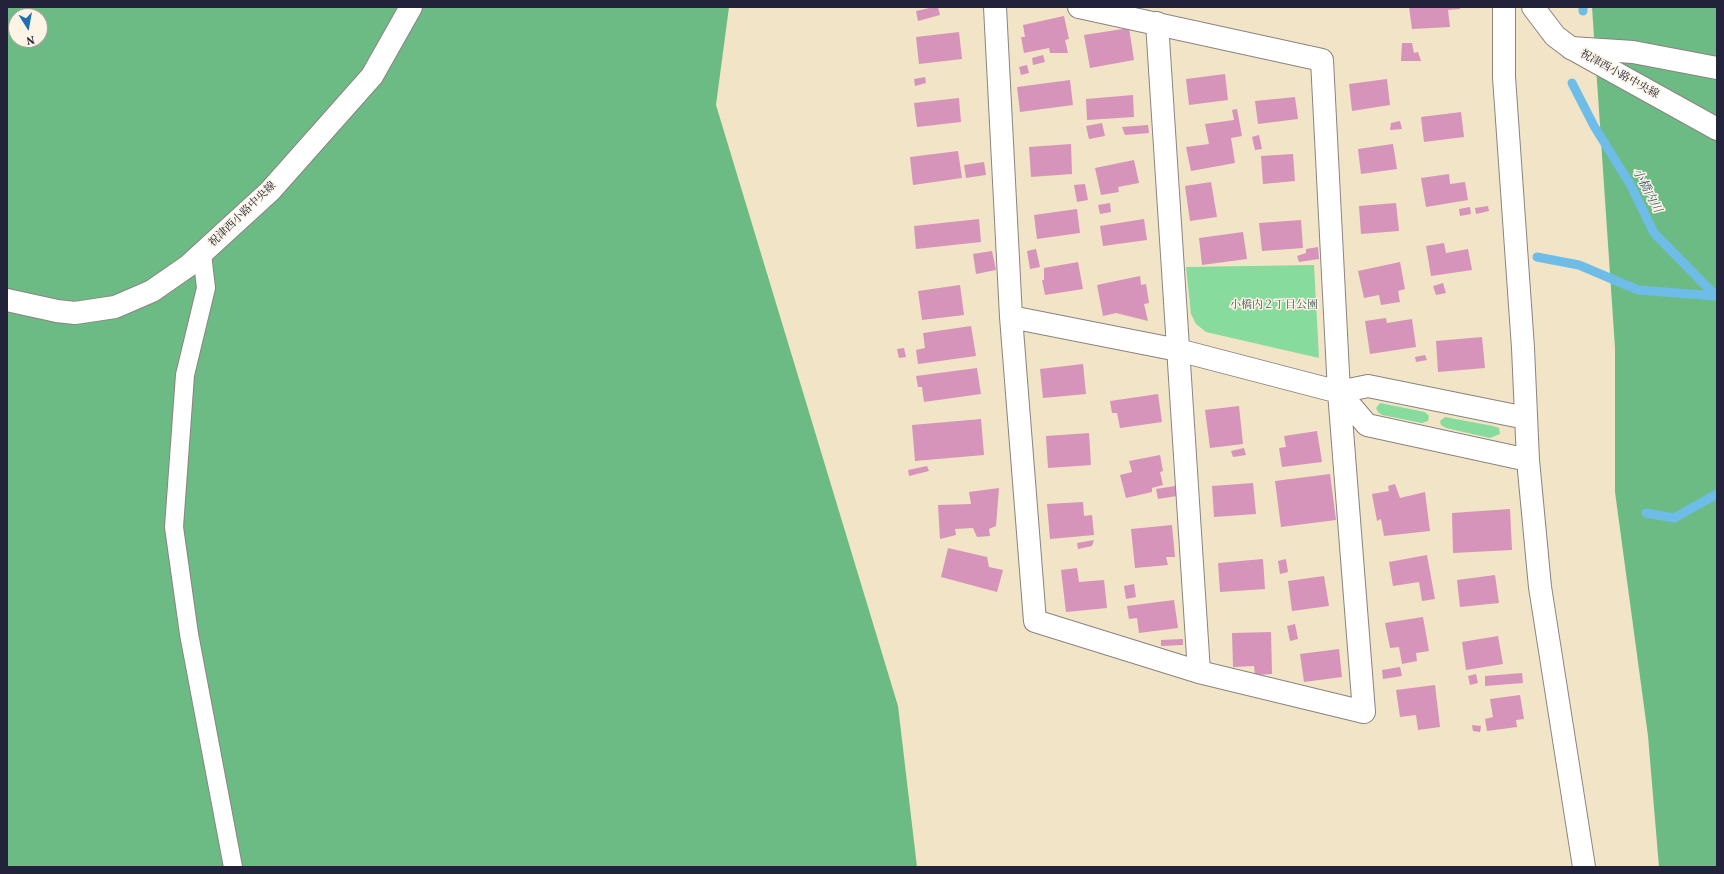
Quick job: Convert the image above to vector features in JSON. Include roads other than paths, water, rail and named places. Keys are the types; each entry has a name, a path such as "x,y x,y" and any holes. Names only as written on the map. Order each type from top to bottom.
{"street":[{"name":"祝津西小路中央線","path":"7,300 57,311 75,313 115,307 152,291 188,266 270,191 372,76 411,7"},
{"path":"995,7 1011,317 1034,621 1199,672 1364,712 1339,392 1322,60 1158,23 1079,7"},
{"path":"1504,7 1504,77 1523,348 1528,460 1540,587 1584,867"},
{"name":"祝津西小路中央線","path":"1533,7 1555,36 1571,48 1717,129"},
{"path":"1158,23 1199,672"},
{"path":"1571,48 1633,52 1717,68"},
{"path":"1011,317 1178,350 1339,392 1368,386 1526,418"},
{"path":"1339,392 1366,425 1528,460"}],"lane":[{"path":"202,254 206,288 185,375 174,527 189,634 233,867"}],"waterway":[{"name":"小橋内川","path":"1572,83 1594,126 1630,184 1654,233 1717,297"},
{"path":"1537,257 1579,265 1638,290 1716,296"},
{"name":"小橋内川","path":"1646,513 1674,518 1717,494"}],"park label":[{"name":"小橋内２丁目公園","path":"1274,306"}]}
